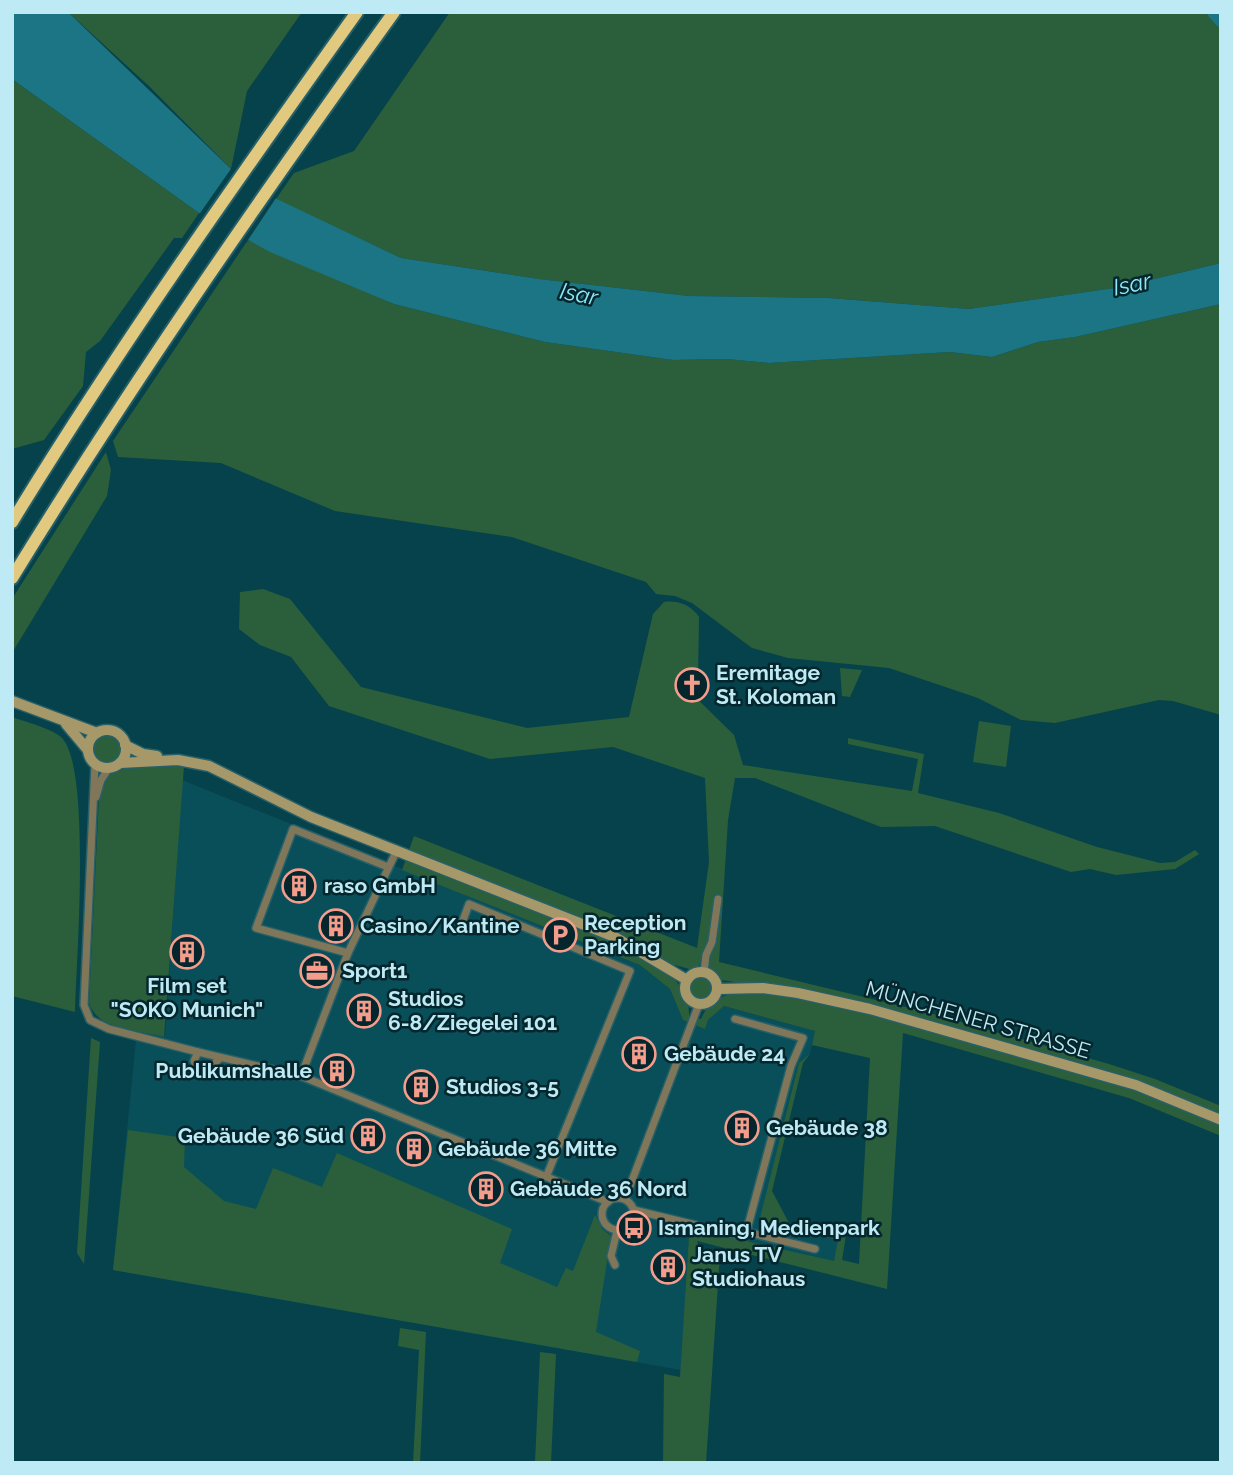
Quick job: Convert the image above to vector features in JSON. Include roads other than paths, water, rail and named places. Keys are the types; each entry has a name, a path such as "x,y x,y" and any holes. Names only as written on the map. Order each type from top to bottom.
{"highway":[{"path":"12,522 62,441 285,113 358,12"},
{"path":"12,578 86,457 309,129 394,12"}],"main road":[{"path":"12,701 97,733 114,732 125,745 144,754 209,766 311,817 615,937 687,980"},
{"path":"63,721 87,749 95,764 109,768 120,763 171,760"},
{"path":"87,749 97,733"},
{"path":"120,763 125,755 125,745"},
{"path":"704,972 713,977 718,989 711,1001 699,1004 687,996 687,980 692,975 704,972"},
{"name":"MÜNCHENER STRASSE","path":"718,989 774,989 870,1009 1136,1085 1221,1120"}],"street":[{"path":"95,764 86,1017 106,1028 301,1076 608,1202 625,1199"},
{"path":"94,807 101,780 109,768"},
{"path":"348,953 256,928 293,829 388,867"},
{"path":"301,1076 348,953 396,852"},
{"path":"704,972 718,899"},
{"path":"459,931 469,904 630,971 547,1175"},
{"path":"625,1199 699,1004"},
{"path":"625,1199 634,1210 746,1237 791,1066 803,1038 735,1019"},
{"path":"198,1052 194,1061 199,1072 211,1069 220,1058"},
{"path":"608,1202 602,1216 608,1227 617,1231 631,1225 634,1210"},
{"path":"615,1265 611,1256 617,1231"},
{"path":"747,1232 815,1249"}],"water":[{"name":"Isar","path":"12,12 68,12 231,169 277,199 401,258 539,279 689,296 829,298 969,309 1121,287 1221,263 1221,304 1075,337 1038,342 992,357 950,352 769,363 726,359 673,360 545,342 394,304 270,252 199,213 12,79"}],"waterway":[{"path":"1214,12 1221,20"}],"place":[{"name":"Eremitage St. Koloman","path":"692,685"},
{"name":"raso GmbH","path":"299,886"},
{"name":"Casino/Kantine","path":"336,926"},
{"name":"Reception Parking","path":"560,935"},
{"name":"Film set \"SOKO Munich\"","path":"187,952"},
{"name":"Sport1","path":"317,971"},
{"name":"Studios 6-8/Ziegelei 101","path":"364,1011"},
{"name":"Gebäude 24","path":"639,1054"},
{"name":"Publikumshalle","path":"337,1071"},
{"name":"Studios 3-5","path":"421,1087"},
{"name":"Gebäude 38","path":"742,1128"},
{"name":"Gebäude 36 Süd","path":"368,1136"},
{"name":"Gebäude 36 Mitte","path":"414,1149"},
{"name":"Gebäude 36 Nord","path":"486,1189"},
{"name":"Ismaning, Medienpark","path":"634,1228"},
{"name":"Janus TV Studiohaus","path":"668,1267"}]}
